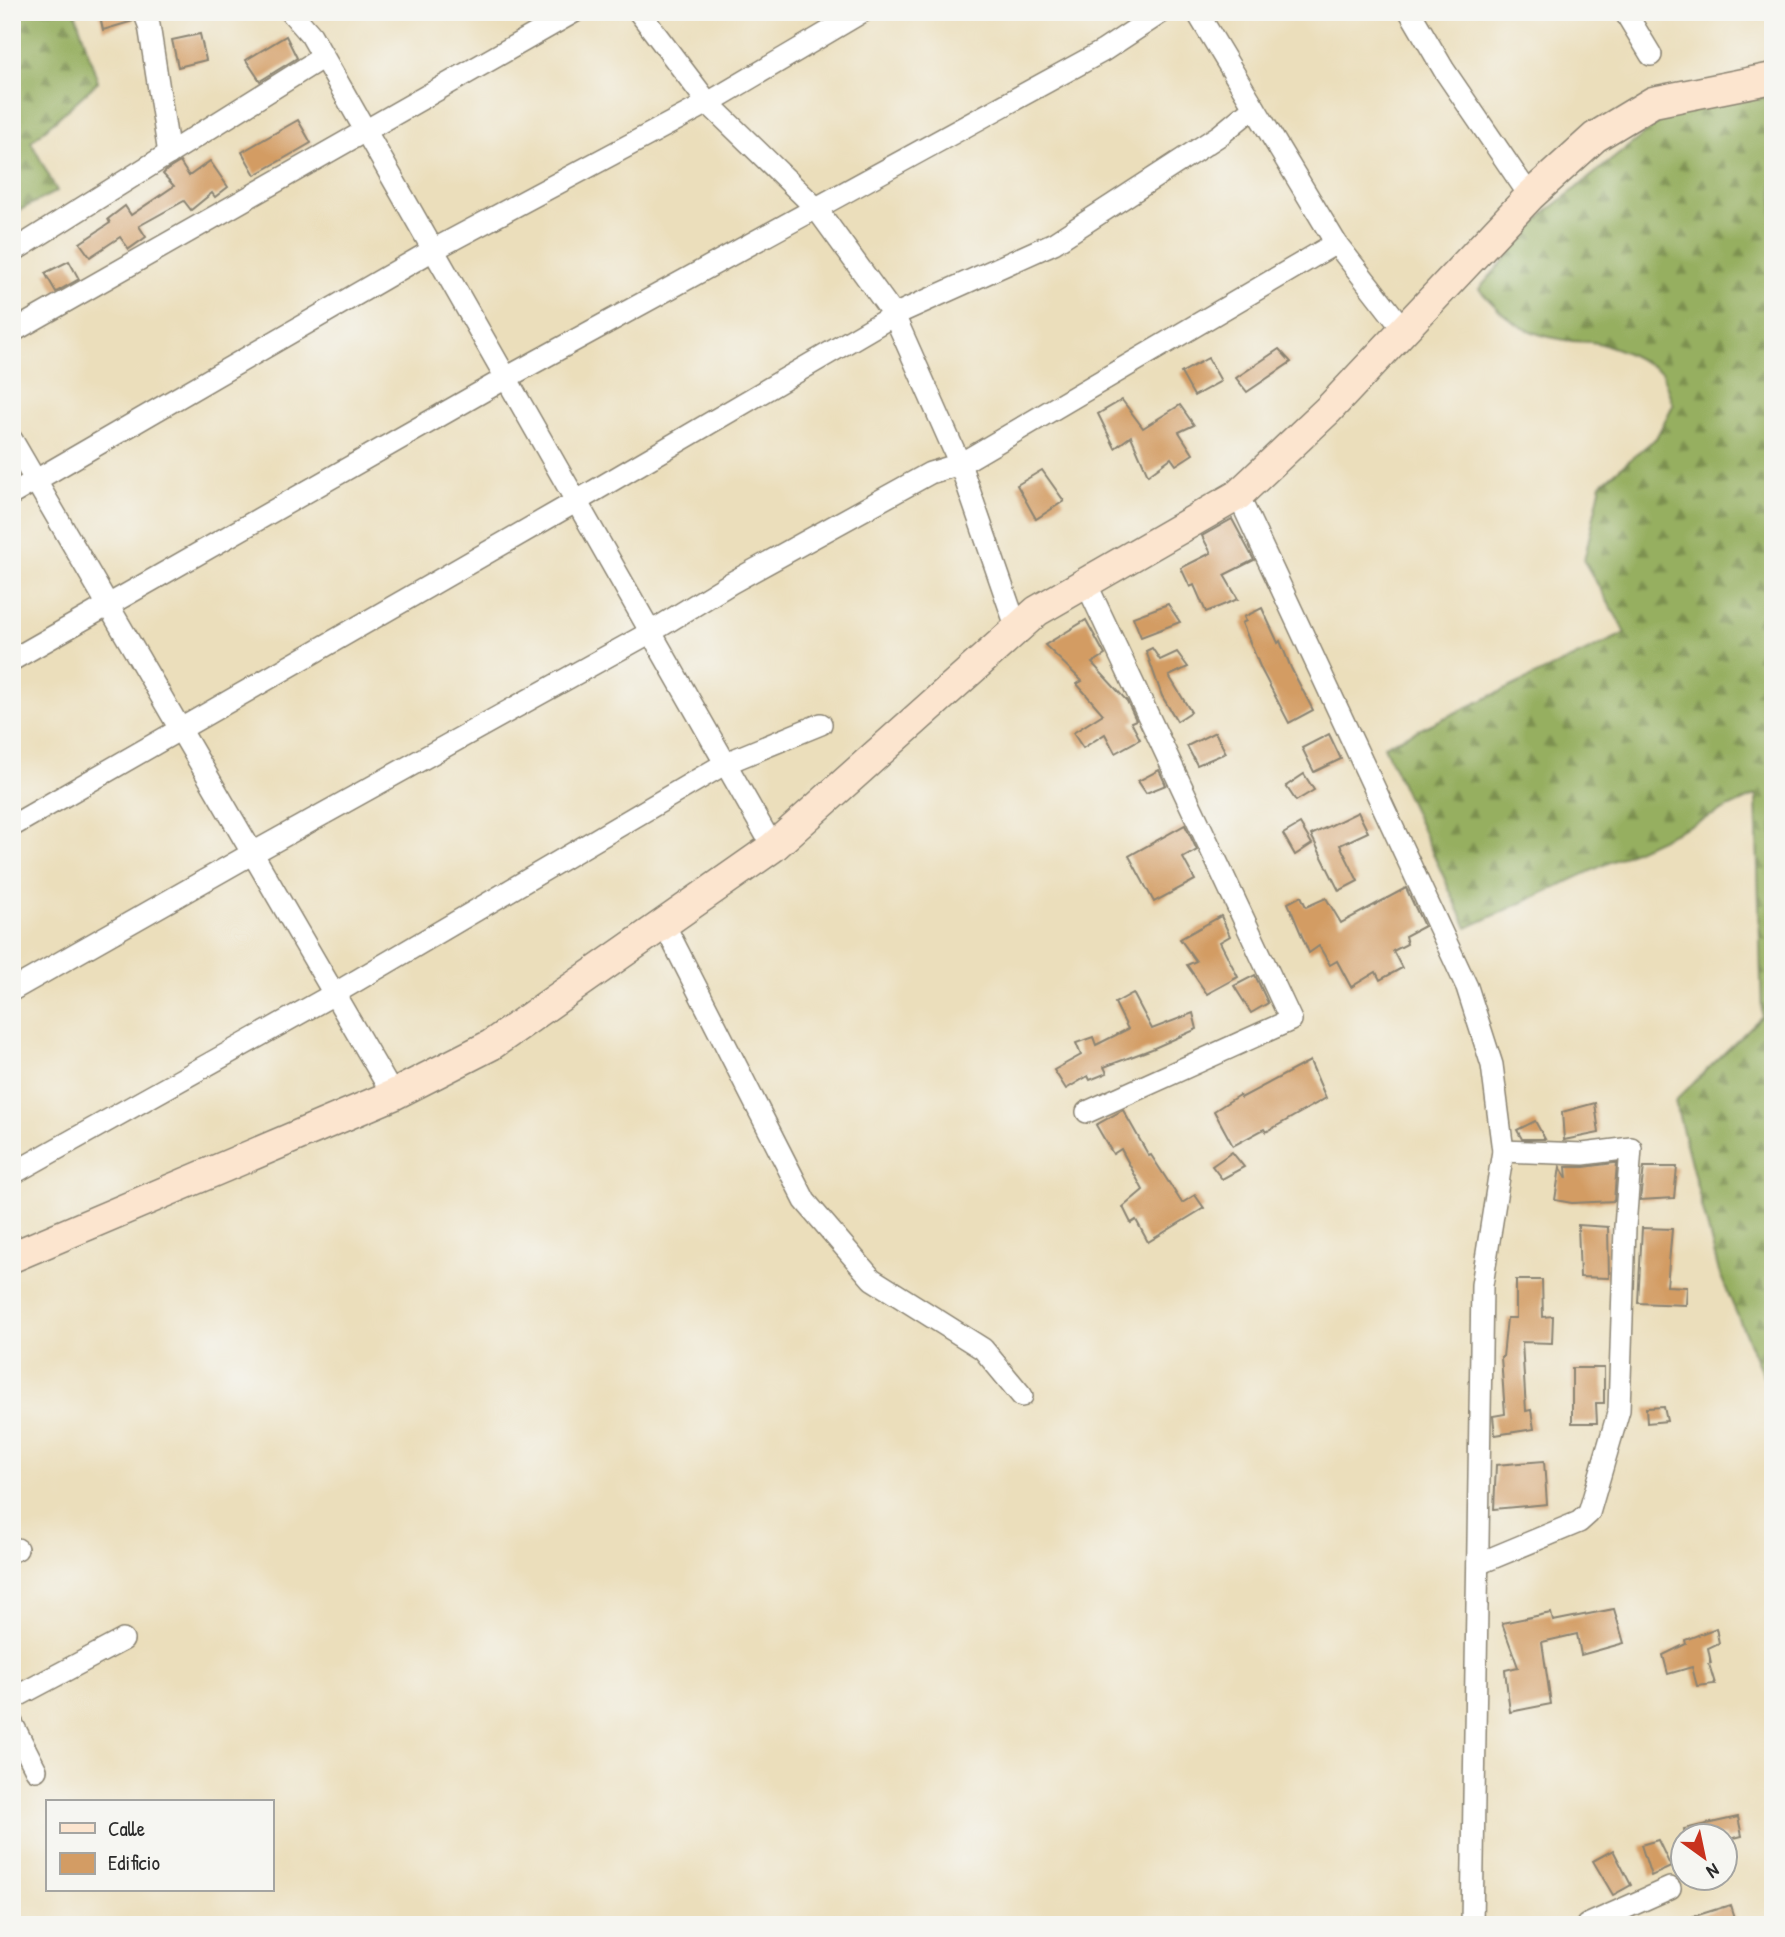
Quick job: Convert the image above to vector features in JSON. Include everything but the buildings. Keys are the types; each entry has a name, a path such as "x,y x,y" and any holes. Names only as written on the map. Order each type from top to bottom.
{"street":[{"path":"145,12 169,154"},
{"path":"290,12 311,35 773,847"},
{"path":"12,332 574,12"},
{"path":"639,12 708,103 817,208 894,315 961,464 1017,629"},
{"path":"12,494 433,250 708,103 862,12"},
{"path":"12,660 506,378 1103,51 1162,12"},
{"path":"1197,12 1336,243 1403,329"},
{"path":"1410,12 1444,71 1530,196"},
{"path":"1625,12 1651,55"},
{"path":"12,252 323,57"},
{"path":"12,1257 393,1095 491,1045 773,847 1037,611 1238,495 1329,409 1530,196 1595,137 1653,102 1773,78"},
{"path":"12,826 894,315 1055,243 1220,135 1254,107"},
{"path":"12,990 651,632 731,583 930,473 961,464 1336,243"},
{"path":"12,440 393,1095"},
{"path":"1238,495 1467,987 1492,1065 1503,1151 1482,1285 1472,1925"},
{"path":"1086,583 1291,1020 1087,1112"},
{"path":"12,1174 334,994 726,763 821,724"},
{"path":"664,924 805,1201 872,1279 983,1349 1022,1396"},
{"path":"1478,1564 1579,1522 1589,1513 1619,1410 1625,1227 1631,1148 1583,1154 1503,1151"},
{"path":"12,1699 123,1640"},
{"path":"12,1723 36,1770"},
{"path":"1587,1925 1670,1888"}],"green space":[{"path":"12,12 75,12 98,82 31,142 57,191 12,214"},
{"path":"1773,93 1773,1399 1719,1272 1675,1101 1762,1016 1756,795 1467,928 1384,746 1626,633 1584,561 1601,484 1656,438 1673,405 1662,372 1606,345 1537,334 1516,324 1479,289 1545,213 1659,122 1726,94"}]}
